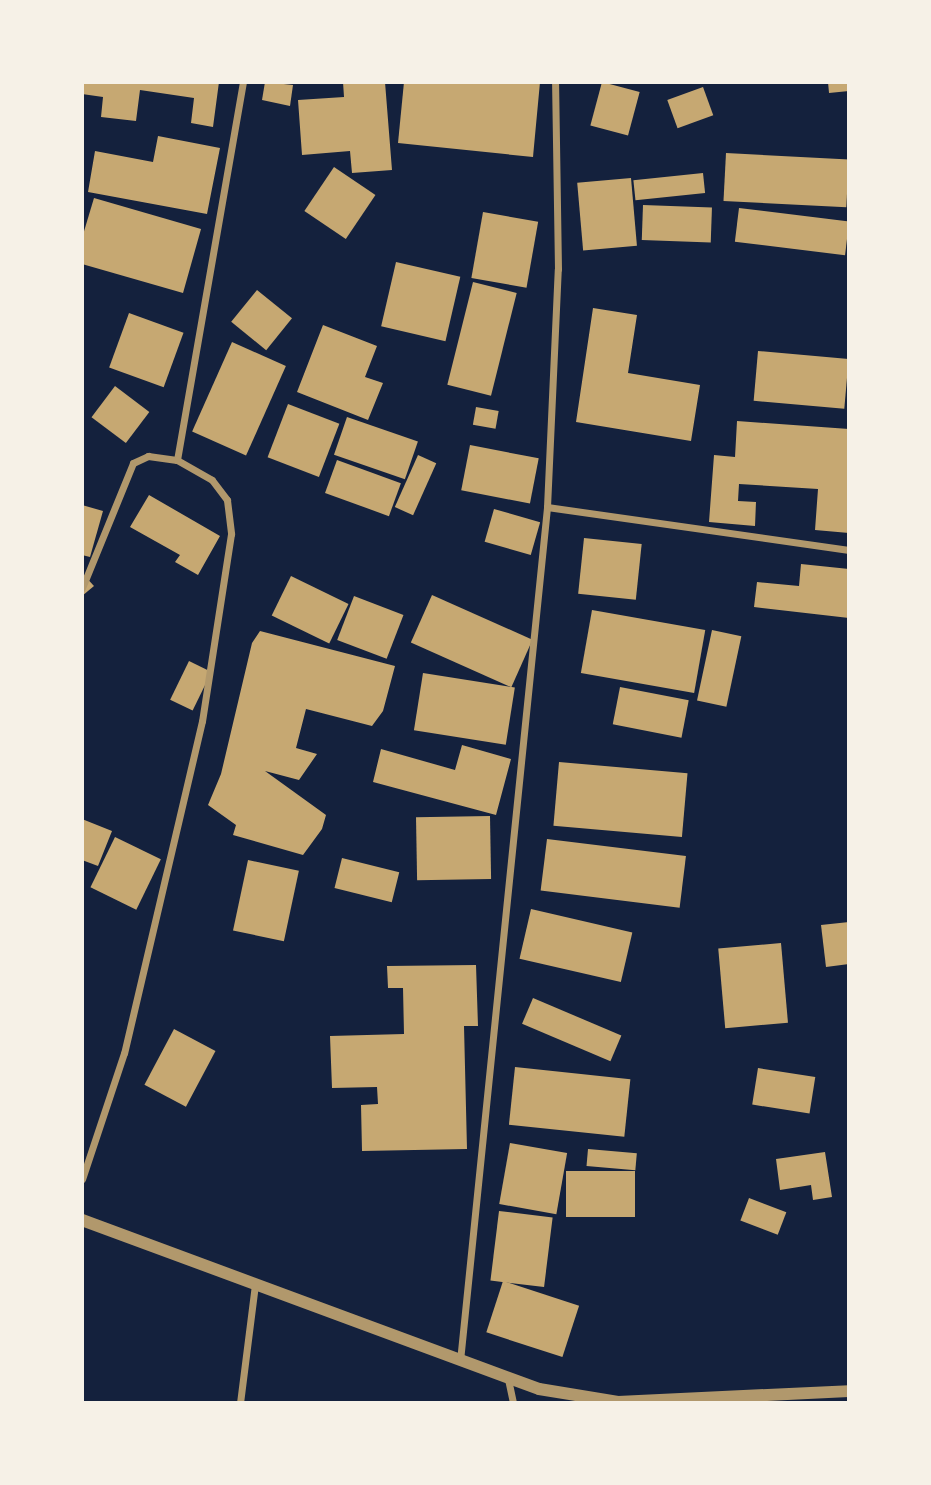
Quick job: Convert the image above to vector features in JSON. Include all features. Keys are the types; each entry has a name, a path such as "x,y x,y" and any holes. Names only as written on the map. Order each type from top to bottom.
{"street":[{"path":"177,460 243,82"},
{"path":"460,1362 547,507 558,269 555,82"},
{"path":"82,587 133,463 148,456 177,460 212,480 227,500 231,534 202,721 124,1053 82,1179"},
{"path":"547,507 849,550"},
{"path":"82,1220 539,1390 618,1402 849,1391"},
{"path":"240,1403 255,1285"},
{"path":"508,1378 513,1403"}],"building":[{"path":"82,82 219,82 213,127 191,123 194,98 140,90 136,121 101,117 103,97 82,94"},
{"path":"265,82 293,85 290,106 262,100"},
{"path":"343,82 385,82 392,170 352,173 350,151 302,155 298,100 344,97"},
{"path":"404,82 540,82 533,157 398,143"},
{"path":"602,82 640,92 628,136 590,125"},
{"path":"828,82 849,82 849,91 829,93"},
{"path":"703,87 713,115 678,128 667,100"},
{"path":"158,136 220,148 207,214 88,192 95,151 153,162"},
{"path":"726,153 849,159 846,207 723,201"},
{"path":"334,167 375,195 346,239 304,211"},
{"path":"703,173 705,193 635,200 633,180"},
{"path":"631,178 637,246 583,250 577,183"},
{"path":"94,198 201,229 183,293 82,264 82,238"},
{"path":"643,205 712,207 711,242 642,240"},
{"path":"739,208 849,222 845,255 735,242"},
{"path":"483,212 538,222 527,288 471,278"},
{"path":"396,262 460,277 445,341 381,326"},
{"path":"473,282 517,293 491,396 447,385"},
{"path":"257,290 292,318 266,350 231,322"},
{"path":"593,308 637,315 628,373 700,385 691,441 576,422"},
{"path":"129,313 184,333 164,387 109,368"},
{"path":"323,325 377,346 365,377 383,383 368,420 297,392"},
{"path":"232,342 286,366 246,456 192,432"},
{"path":"758,351 849,359 844,409 754,401"},
{"path":"115,386 149,412 126,443 92,417"},
{"path":"288,404 339,424 319,477 268,457"},
{"path":"476,407 499,411 496,429 473,425"},
{"path":"347,417 418,441 405,479 334,455"},
{"path":"737,421 849,429 849,533 815,530 818,489 739,484 738,501 756,502 755,526 709,522 714,455 735,457"},
{"path":"470,445 539,458 530,504 461,490"},
{"path":"418,455 436,463 413,515 395,507"},
{"path":"337,460 401,483 389,516 325,493"},
{"path":"149,495 220,536 198,575 175,562 180,555 130,527"},
{"path":"82,505 103,511 90,557 82,555"},
{"path":"494,509 540,522 531,555 485,542"},
{"path":"584,538 642,544 636,600 578,594"},
{"path":"801,564 849,569 849,618 754,607 757,582 799,586"},
{"path":"82,573 94,586 82,596"},
{"path":"291,576 349,604 329,644 272,616"},
{"path":"432,595 532,640 511,687 411,643"},
{"path":"354,596 403,615 387,659 337,640"},
{"path":"592,610 705,630 694,693 581,673"},
{"path":"712,630 741,636 726,707 697,700"},
{"path":"260,631 395,666 383,711 372,726 306,709 296,748 317,754 299,780 265,771 326,815 322,829 303,855 233,835 236,825 208,805 221,774 252,643"},
{"path":"189,661 211,672 193,711 170,700"},
{"path":"423,673 515,688 506,745 414,730"},
{"path":"620,687 689,700 681,738 613,724"},
{"path":"462,745 511,759 496,815 373,782 381,749 455,770"},
{"path":"559,762 688,773 682,837 553,826"},
{"path":"490,816 491,879 417,880 416,817"},
{"path":"82,819 112,831 98,866 82,860"},
{"path":"115,837 161,859 136,910 90,887"},
{"path":"547,839 686,856 680,908 541,891"},
{"path":"342,858 399,872 392,902 335,888"},
{"path":"248,860 299,871 284,941 233,930"},
{"path":"531,909 632,932 621,982 520,959"},
{"path":"849,922 849,964 826,967 821,925"},
{"path":"781,943 788,1023 725,1028 718,948"},
{"path":"476,965 478,1026 464,1026 467,1149 362,1151 361,1105 378,1104 377,1087 332,1088 330,1036 404,1034 403,988 388,988 387,966"},
{"path":"533,998 621,1036 610,1061 522,1024"},
{"path":"174,1029 215,1051 186,1107 144,1085"},
{"path":"515,1067 630,1079 624,1137 509,1125"},
{"path":"758,1068 815,1077 809,1114 752,1105"},
{"path":"510,1143 567,1153 556,1214 499,1204"},
{"path":"588,1149 637,1153 635,1170 587,1166"},
{"path":"825,1152 832,1197 813,1200 811,1185 780,1190 776,1159"},
{"path":"566,1171 635,1171 635,1217 566,1217"},
{"path":"749,1198 786,1212 778,1235 740,1220"},
{"path":"499,1211 553,1218 544,1287 490,1280"},
{"path":"503,1281 579,1306 562,1357 486,1332"}]}
